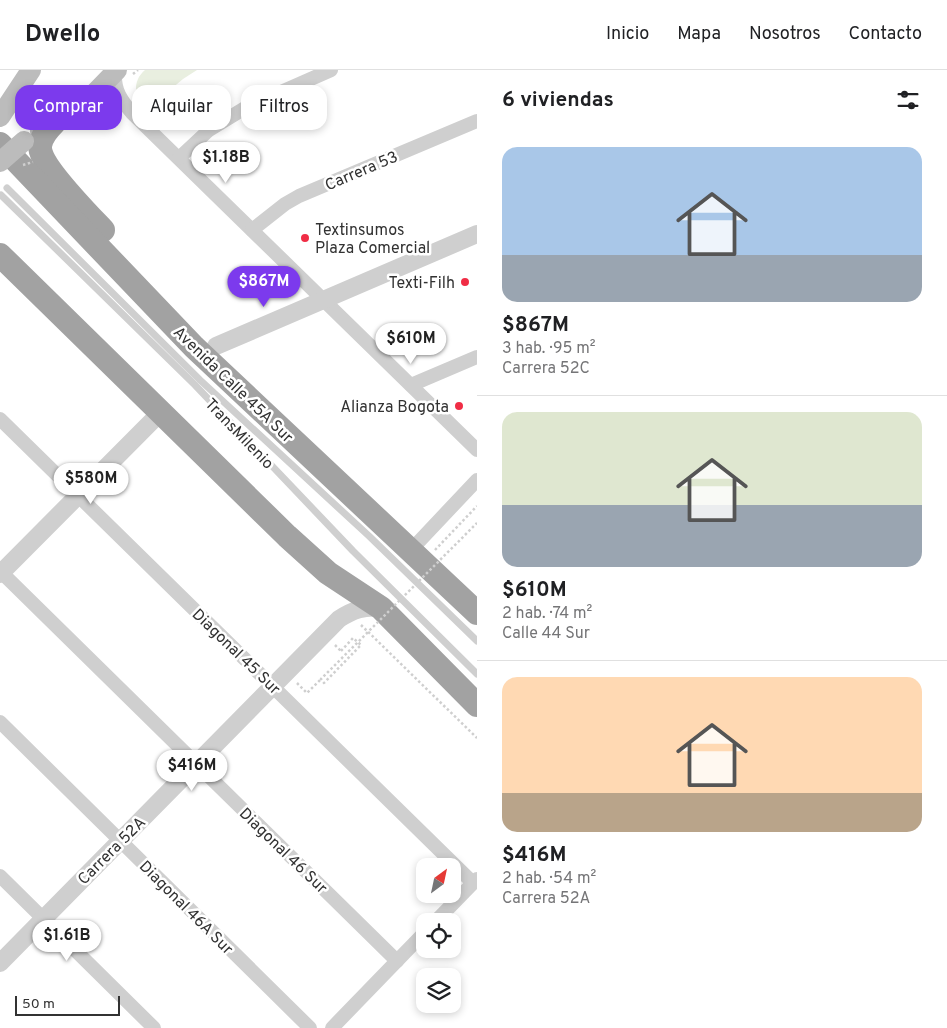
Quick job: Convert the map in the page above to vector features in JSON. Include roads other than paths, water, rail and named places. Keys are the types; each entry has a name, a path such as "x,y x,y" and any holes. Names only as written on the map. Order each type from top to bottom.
{"highway":[{"path":"49,130 42,139 40,146 41,154 46,163 83,208 119,248 317,446 411,550"},
{"name":"Avenida Calle 45A Sur","path":"0,144 194,347 411,550 472,602"},
{"path":"0,255 287,536 328,572 380,608 477,705"}],"main road":[{"path":"0,117 31,70"},
{"path":"102,85 116,71"},
{"path":"0,162 24,141 42,130"}],"street":[{"path":"179,158 209,130 245,108 331,70"},
{"path":"116,71 117,91 124,104 477,450"},
{"name":"Carrera 53","path":"252,230 272,213 299,196 477,121"},
{"path":"216,346 477,234"},
{"path":"411,385 477,357"},
{"path":"0,573 160,412"},
{"name":"Diagonal 45 Sur","path":"0,420 475,881"},
{"path":"411,550 477,480"},
{"name":"Diagonal 46 Sur","path":"0,573 397,961"},
{"name":"Carrera 52A","path":"0,963 339,619 354,610 370,607 380,608"},
{"name":"Diagonal 46A Sur","path":"0,722 310,1028"},
{"path":"0,876 154,1028"},
{"path":"444,913 475,881"},
{"path":"332,1028 416,941"}],"lane":[{"name":"TransMilenio","path":"6,188 200,380 369,536 477,641"},
{"name":"TransMilenio","path":"1,194 195,385 477,674"}],"place":[{"name":"Textinsumos Plaza Comercial","path":"305,238"},
{"name":"Texti-Filh","path":"465,282"},
{"name":"Alianza Bogota","path":"459,406"}]}
